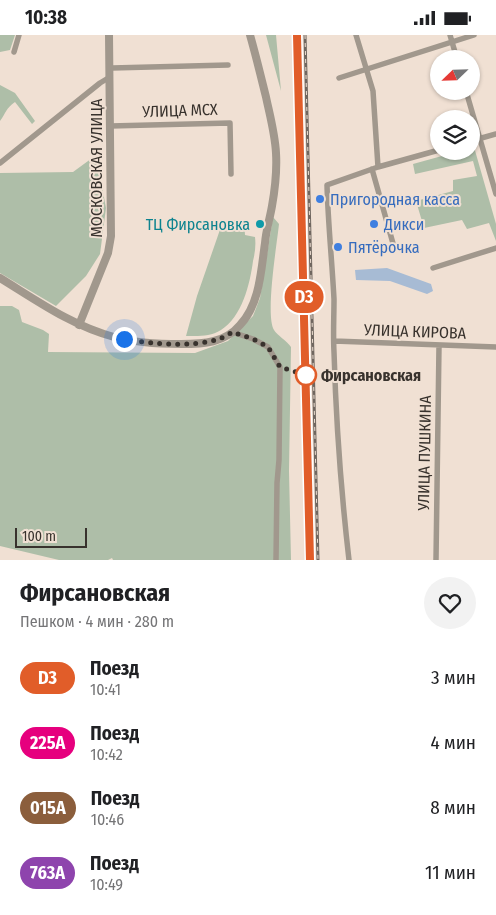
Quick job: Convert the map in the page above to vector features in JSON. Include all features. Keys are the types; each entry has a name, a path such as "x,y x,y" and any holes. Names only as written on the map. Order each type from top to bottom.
{"street":[{"path":"14,53 19,35"},
{"name":"МОСКОВСКАЯ УЛИЦА","path":"79,325 108,253 111,236 109,35"},
{"path":"0,279 79,325 114,337 158,344 199,344 220,340 240,326 254,303 275,183 276,153 274,130 250,35"},
{"path":"356,35 373,91 375,168 394,247"},
{"path":"340,78 451,38 474,35"},
{"path":"110,67 228,65"},
{"path":"0,163 110,77"},
{"name":"УЛИЦА МСХ","path":"110,126 230,123 231,174"},
{"path":"496,133 480,139 496,194"},
{"path":"349,560 339,459 334,301 327,185 375,168 430,153"},
{"path":"433,267 496,248"},
{"path":"232,332 253,339 268,347 280,367 276,560"},
{"name":"УЛИЦА КИРОВА","path":"334,341 496,347"},
{"name":"УЛИЦА ПУШКИНА","path":"436,560 439,346"}],"green space":[{"path":"0,35 15,35 10,50 0,52"},
{"path":"266,35 276,35 281,91"},
{"path":"0,85 15,93 35,121 32,124 15,102 0,121"},
{"path":"99,153 106,208 100,254 86,276 56,306 0,273 0,173 73,172"},
{"path":"430,159 478,160 496,224 496,241 489,223 467,229 462,220 424,228 416,201 453,191 453,180 477,176 473,161 415,174 413,164"},
{"path":"273,217 279,224 271,295 272,322 275,332 291,347 289,471 291,560 113,560 112,558 108,560 59,560 0,546 0,306 12,306 19,310 22,322 49,334 48,352 195,353 228,341 253,316 260,298"},
{"path":"244,220 245,235 255,237 255,246 250,280 240,309 228,324 213,334 186,336 197,296 223,221"}],"water":[{"path":"387,268 431,284 433,291 427,294 390,281 356,280 355,270"}],"railway":[{"path":"297,35 310,560"},
{"path":"305,35 318,560"}],"train":[{"name":"D3","path":"297,35 310,560"}],"place":[{"name":"Пригородная касса","path":"320,199"},
{"name":"ТЦ Фирсановка","path":"260,224"},
{"name":"Дикси","path":"374,224"},
{"name":"Пятёрочка","path":"338,247"},
{"name":"Фирсановская","path":"306,375"}],"route":[{"path":"124,339 158,344 199,344 220,340 232,332 253,339 268,347 280,367 306,375"}]}
